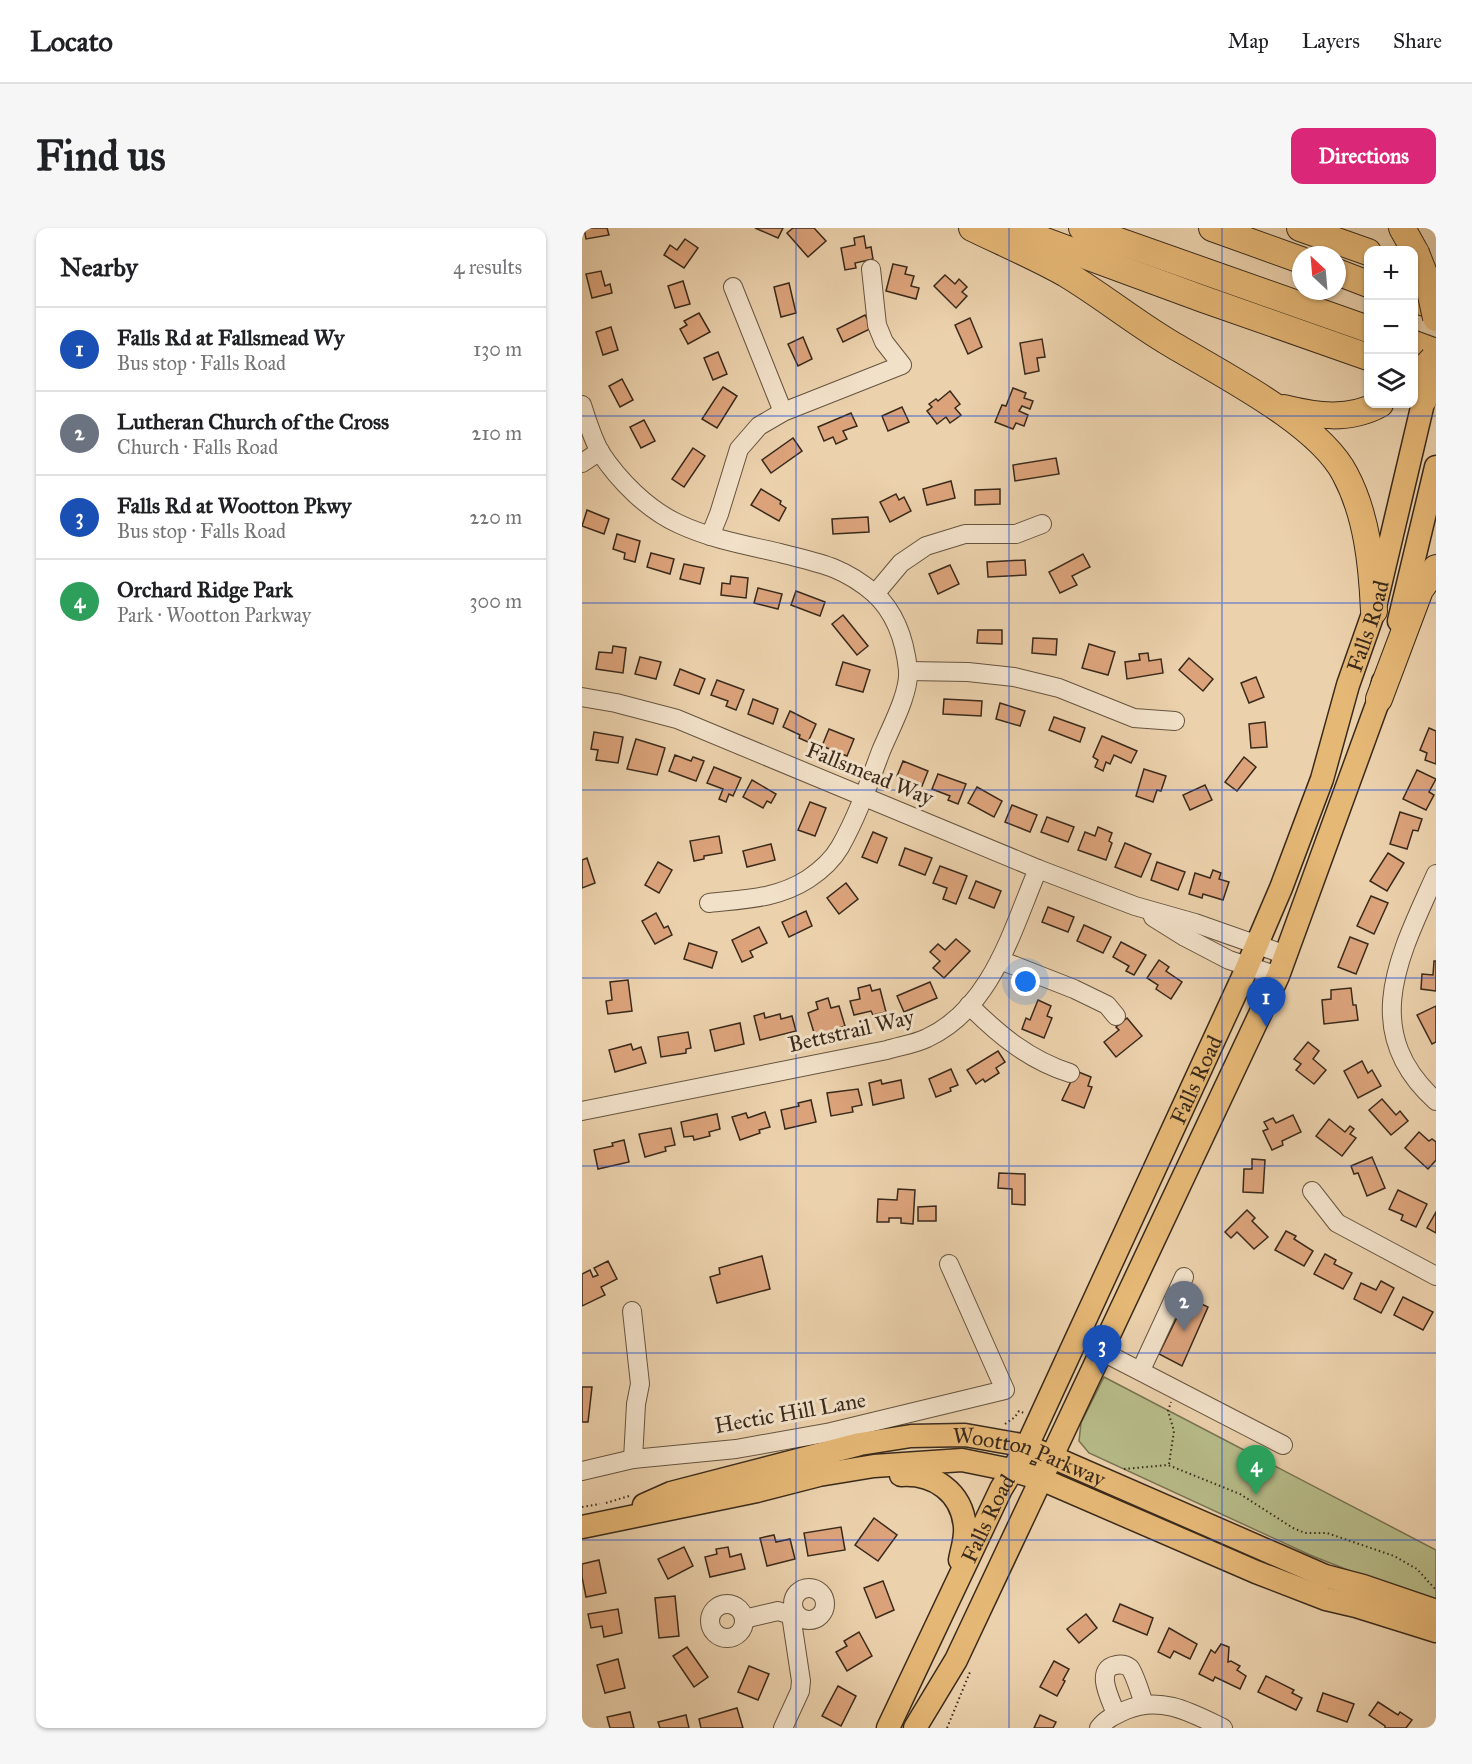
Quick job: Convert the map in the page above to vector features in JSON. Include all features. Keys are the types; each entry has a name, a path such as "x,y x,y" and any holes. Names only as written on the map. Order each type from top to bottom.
{"highway":[{"path":"972,228 1065,274 1148,330 1272,405 1308,431 1325,447 1345,472 1359,508 1372,579 1374,611"},
{"path":"1010,228 1364,356"},
{"path":"1082,228 1364,327"},
{"path":"1212,228 1292,257"},
{"path":"1300,228 1364,251"},
{"path":"1402,228 1409,246"},
{"path":"1418,262 1436,275"},
{"path":"1418,266 1429,286 1436,318"},
{"path":"1346,275 1364,282"},
{"path":"1418,302 1436,308"},
{"path":"1418,346 1436,353 1427,384"},
{"path":"1272,405 1313,415 1342,416 1370,408"},
{"path":"1379,699 1420,590 1436,568"}],"main road":[{"name":"Falls Road","path":"888,1728 1011,1470 1027,1446 1248,966 1281,888 1322,779 1348,684 1374,611 1427,384"},
{"name":"Falls Road","path":"915,1728 956,1659 1282,965 1379,699 1436,467"},
{"name":"Wootton Parkway","path":"607,1521 671,1493 860,1444 911,1436 965,1435 1027,1446 1324,1576 1363,1586 1436,1611"},
{"name":"Wootton Parkway","path":"582,1527 757,1491 819,1475 902,1464 962,1460 1041,1479 1256,1572 1326,1599 1436,1631"},
{"path":"757,1491 788,1492 905,1475 930,1477 956,1500 965,1527 964,1541 947,1603"}],"street":[{"path":"710,536 739,449 759,426 783,412 902,365 884,342 877,325 871,269"},
{"path":"733,287 783,412"},
{"path":"582,405 589,429 600,451 623,481 648,505 678,524 710,536 834,567 854,577 887,605 900,629 908,671 904,695 840,848 808,879 770,897 708,903"},
{"path":"582,463 600,451"},
{"path":"874,594 901,563 926,546 965,534 1016,534 1042,524"},
{"path":"908,671 968,672 1014,677 1059,688 1134,718 1175,721"},
{"name":"Fallsmead Way","path":"582,697 616,703 677,719 1038,869 1135,906 1256,944 1282,965"},
{"name":"Bettstrail Way","path":"582,1111 887,1050 927,1038 959,1017 992,977 1038,869"},
{"path":"1436,874 1404,946 1394,981 1391,1009 1395,1041 1404,1060 1424,1090 1436,1101"},
{"name":"Fallsmead Way","path":"1135,906 1229,960 1248,966 1282,965"},
{"path":"1000,960 1074,989 1107,1005 1116,1016"},
{"path":"969,1005 1011,1044 1052,1068 1070,1073"},
{"path":"1312,1191 1337,1223 1436,1276"},
{"name":"Hectic Hill Lane","path":"582,1471 633,1459 736,1449 831,1432 1005,1390 949,1264"},
{"path":"1141,1370 1184,1277"},
{"path":"632,1311 640,1384 636,1404 633,1459"},
{"path":"1101,1351 1283,1445"},
{"path":"744,1618 778,1611 794,1613 801,1681 800,1691 783,1728"},
{"path":"1116,1714 1104,1677 1113,1665 1123,1665 1130,1669 1144,1704"},
{"path":"1099,1728 1116,1714 1144,1704 1172,1706 1223,1728"}],"path":[{"path":"1168,1465 1174,1431 1168,1411 1176,1389"},
{"path":"947,1728 970,1673"}],"green space":[{"path":"1104,1377 1436,1550 1436,1599 1353,1572 1310,1555 1089,1453 1079,1441 1081,1423"}],"building":[{"path":"584,228 607,228 609,235 586,239"},
{"path":"755,228 783,228 778,238"},
{"path":"793,228 814,228 826,241 808,257 787,233"},
{"path":"864,236 866,248 871,247 873,259 855,263 856,268 845,270 841,248 855,245 854,238"},
{"path":"685,239 698,248 684,268 664,255 670,245 677,250"},
{"path":"893,264 907,267 905,274 914,276 911,286 919,288 916,299 886,291"},
{"path":"601,271 605,286 610,284 612,293 592,298 586,274"},
{"path":"945,275 955,284 959,279 967,287 962,292 967,296 956,308 934,286"},
{"path":"683,281 690,304 675,308 668,286"},
{"path":"789,283 796,313 781,317 774,287"},
{"path":"699,313 710,332 688,344 680,329 687,325 684,321"},
{"path":"865,315 872,328 843,342 837,329"},
{"path":"970,318 982,347 968,354 955,325"},
{"path":"611,327 618,350 603,355 596,332"},
{"path":"803,337 812,359 798,366 788,344"},
{"path":"1042,339 1045,357 1037,358 1039,371 1025,374 1020,343"},
{"path":"718,352 727,374 713,380 704,358"},
{"path":"622,379 633,400 620,407 609,386"},
{"path":"723,387 737,396 717,428 702,419"},
{"path":"1013,388 1026,393 1024,398 1033,401 1030,409 1022,406 1019,411 1028,415 1024,426 1016,423 1013,429 995,422 1002,405 1006,406"},
{"path":"950,391 960,404 955,408 961,415 950,423 946,417 937,424 927,411 932,407 929,404 936,399 938,401"},
{"path":"902,407 909,422 888,431 882,416"},
{"path":"851,413 857,426 843,431 847,439 836,444 833,437 824,441 818,427"},
{"path":"644,420 655,441 641,448 630,427"},
{"path":"793,438 802,451 771,473 762,460"},
{"path":"693,448 705,456 684,487 672,479"},
{"path":"1056,458 1059,474 1015,481 1013,465"},
{"path":"951,481 955,498 927,505 923,489"},
{"path":"761,489 781,501 780,504 786,508 779,521 751,505"},
{"path":"1000,489 1000,504 975,505 975,490"},
{"path":"896,494 899,500 904,497 911,511 890,522 880,502"},
{"path":"587,510 609,519 604,534 582,526"},
{"path":"868,517 869,532 833,534 832,519"},
{"path":"617,534 640,541 635,562 624,559 625,553 613,549"},
{"path":"651,553 674,559 670,574 647,567"},
{"path":"1083,554 1090,567 1072,576 1077,585 1060,593 1049,572"},
{"path":"1025,560 1026,575 988,577 987,562"},
{"path":"684,564 704,568 700,584 680,579"},
{"path":"950,565 959,584 938,594 929,574"},
{"path":"731,576 748,578 746,598 721,595 722,583 730,584"},
{"path":"758,588 782,594 778,609 754,603"},
{"path":"796,591 825,602 820,616 791,605"},
{"path":"843,615 868,646 857,655 832,624"},
{"path":"978,630 1002,630 1002,644 977,643"},
{"path":"1033,638 1057,639 1056,655 1032,653"},
{"path":"1089,644 1115,652 1108,675 1082,668"},
{"path":"613,646 626,648 623,673 596,669 599,652 612,653"},
{"path":"1148,653 1149,661 1161,659 1163,673 1127,679 1125,662 1140,660 1139,654"},
{"path":"640,657 661,662 656,679 635,674"},
{"path":"1189,658 1213,679 1203,691 1179,670"},
{"path":"843,662 870,670 863,692 836,685"},
{"path":"680,669 705,679 699,694 674,685"},
{"path":"1256,677 1264,697 1249,703 1241,683"},
{"path":"717,680 744,690 736,710 726,706 728,701 711,695"},
{"path":"753,699 778,709 773,724 748,714"},
{"path":"944,699 982,701 981,716 943,714"},
{"path":"1000,703 1025,711 1020,726 996,719"},
{"path":"790,711 816,724 808,742 799,738 800,735 783,727"},
{"path":"1054,717 1085,728 1080,742 1049,730"},
{"path":"1265,722 1267,747 1251,748 1249,724"},
{"path":"1429,728 1436,731 1436,764 1425,760 1427,753 1420,750"},
{"path":"829,729 854,739 847,756 822,746"},
{"path":"594,732 623,737 618,763 596,760 598,750 591,749"},
{"path":"1102,736 1137,751 1131,763 1114,755 1110,764 1106,762 1103,771 1095,767 1098,760 1093,757"},
{"path":"636,739 665,748 657,775 627,769"},
{"path":"675,755 691,761 693,757 704,761 696,781 669,771"},
{"path":"1244,757 1256,767 1237,791 1225,782"},
{"path":"903,761 928,771 922,786 897,776"},
{"path":"714,767 741,778 733,796 729,794 726,802 719,799 723,789 707,783"},
{"path":"1144,769 1166,776 1161,791 1157,790 1153,802 1136,796"},
{"path":"1417,770 1436,779 1429,792 1434,795 1426,810 1403,799"},
{"path":"938,774 966,784 958,804 948,800 950,796 932,789"},
{"path":"752,780 776,794 771,803 767,801 763,808 743,797"},
{"path":"1205,785 1212,800 1190,810 1183,795"},
{"path":"977,787 1002,801 994,817 968,803"},
{"path":"810,802 826,808 815,836 798,830"},
{"path":"1012,805 1037,815 1030,832 1005,822"},
{"path":"1400,812 1422,819 1418,831 1413,830 1407,849 1390,844"},
{"path":"1047,817 1074,827 1068,842 1041,832"},
{"path":"1098,827 1112,833 1109,841 1112,843 1106,860 1078,850 1085,832 1095,836"},
{"path":"873,832 887,838 877,863 862,857"},
{"path":"719,836 722,853 704,856 704,859 694,861 690,841"},
{"path":"1125,843 1151,854 1141,877 1115,867"},
{"path":"771,844 775,860 747,867 743,851"},
{"path":"905,848 932,858 925,875 899,865"},
{"path":"1388,853 1404,863 1387,891 1370,881"},
{"path":"587,858 595,883 582,888 582,860"},
{"path":"658,862 672,870 659,893 645,885"},
{"path":"1157,862 1185,872 1178,890 1151,880"},
{"path":"940,866 967,876 956,904 943,899 947,888 933,883"},
{"path":"1213,870 1221,873 1219,879 1229,882 1223,900 1203,894 1202,898 1189,894 1195,873 1210,878"},
{"path":"976,881 1001,891 994,908 969,898"},
{"path":"846,883 858,899 839,914 827,898"},
{"path":"1371,896 1388,903 1374,934 1357,926"},
{"path":"1048,907 1074,917 1068,932 1042,922"},
{"path":"806,911 812,926 789,937 782,922"},
{"path":"656,913 664,928 668,926 672,935 655,944 642,921"},
{"path":"1084,925 1111,937 1103,953 1077,941"},
{"path":"759,927 767,943 750,951 753,957 742,962 732,940"},
{"path":"1350,937 1368,944 1356,974 1338,967"},
{"path":"956,939 970,951 944,978 933,968 940,961 930,952 938,944 945,950"},
{"path":"1121,942 1146,955 1134,975 1126,971 1129,966 1113,957"},
{"path":"689,943 717,952 712,968 684,959"},
{"path":"1159,960 1169,967 1166,971 1182,982 1171,999 1156,989 1158,985 1147,978"},
{"path":"1434,961 1436,961 1436,991 1421,989 1422,974 1433,975"},
{"path":"628,980 632,1011 608,1014 606,1001 612,1000 610,982"},
{"path":"930,982 937,998 904,1012 897,996"},
{"path":"870,985 872,991 880,989 886,1012 873,1015 871,1011 854,1015 850,1001 860,999 858,988"},
{"path":"1351,988 1358,1020 1324,1024 1322,1000 1331,999 1331,990"},
{"path":"828,998 831,1008 839,1006 845,1026 815,1036 808,1013 818,1009 816,1002"},
{"path":"1038,1000 1051,1006 1047,1016 1052,1018 1044,1038 1022,1029 1026,1018 1030,1020"},
{"path":"1436,1006 1436,1042 1432,1044 1417,1015"},
{"path":"764,1013 765,1018 780,1014 781,1019 792,1016 796,1031 760,1040 754,1016"},
{"path":"1127,1018 1142,1036 1116,1057 1104,1042 1119,1030 1116,1027"},
{"path":"740,1023 744,1044 715,1051 710,1030"},
{"path":"688,1032 691,1048 686,1049 686,1053 661,1057 658,1037"},
{"path":"1308,1042 1319,1051 1313,1059 1326,1070 1314,1084 1296,1070 1301,1064 1294,1059"},
{"path":"631,1044 633,1050 641,1047 646,1063 615,1072 609,1050"},
{"path":"998,1051 1005,1062 996,1068 999,1073 985,1082 983,1079 976,1084 967,1070"},
{"path":"1362,1061 1368,1073 1372,1070 1381,1086 1358,1098 1344,1071"},
{"path":"951,1069 958,1085 950,1088 951,1091 936,1097 929,1079"},
{"path":"1076,1071 1091,1077 1088,1086 1092,1087 1084,1108 1062,1100"},
{"path":"881,1080 882,1084 901,1080 904,1098 873,1105 869,1083"},
{"path":"858,1089 862,1105 852,1107 853,1112 831,1116 827,1093"},
{"path":"1382,1099 1396,1115 1400,1111 1408,1121 1391,1135 1369,1110"},
{"path":"811,1100 816,1122 785,1129 781,1110 799,1106 798,1103"},
{"path":"765,1112 770,1127 740,1140 732,1117 746,1113 748,1118"},
{"path":"717,1114 720,1129 709,1132 710,1136 694,1140 693,1136 684,1137 681,1122"},
{"path":"1293,1115 1301,1132 1282,1141 1283,1145 1272,1150 1263,1131 1268,1129 1264,1122 1273,1118 1276,1123"},
{"path":"1329,1119 1345,1132 1350,1126 1354,1129 1350,1134 1356,1138 1342,1156 1316,1136"},
{"path":"671,1128 675,1145 665,1147 666,1151 645,1157 639,1134"},
{"path":"1419,1132 1429,1141 1432,1139 1436,1142 1436,1160 1428,1169 1405,1148"},
{"path":"624,1140 629,1162 598,1169 594,1150 613,1146 612,1143"},
{"path":"1372,1157 1385,1188 1367,1196 1358,1173 1354,1174 1351,1166"},
{"path":"1252,1159 1265,1160 1263,1193 1243,1192 1244,1169 1252,1169"},
{"path":"999,1173 1025,1174 1025,1205 1012,1204 1012,1189 998,1188"},
{"path":"898,1189 915,1190 913,1224 901,1223 901,1218 889,1218 889,1222 877,1222 878,1199 897,1200"},
{"path":"1398,1190 1427,1204 1416,1227 1401,1220 1403,1215 1389,1209"},
{"path":"936,1206 936,1221 918,1221 918,1207"},
{"path":"1247,1210 1255,1218 1252,1221 1268,1237 1254,1249 1237,1232 1231,1238 1225,1232"},
{"path":"1436,1212 1436,1233 1427,1228"},
{"path":"1286,1231 1296,1236 1294,1239 1313,1251 1304,1266 1275,1250"},
{"path":"1325,1254 1336,1260 1334,1264 1352,1273 1343,1289 1314,1274"},
{"path":"762,1256 770,1289 717,1303 710,1277 720,1274 719,1268"},
{"path":"608,1261 617,1279 601,1287 605,1295 582,1306 582,1274 590,1270 593,1277 598,1275 594,1268"},
{"path":"1381,1281 1394,1288 1381,1313 1354,1299 1361,1283 1376,1290"},
{"path":"1187,1297 1208,1307 1182,1366 1159,1354"},
{"path":"1403,1297 1433,1312 1423,1330 1394,1315"},
{"path":"582,1387 592,1387 588,1422 582,1422"},
{"path":"874,1518 897,1535 878,1561 855,1545"},
{"path":"841,1527 845,1550 808,1556 804,1533"},
{"path":"774,1535 776,1542 790,1539 795,1559 767,1566 760,1538"},
{"path":"684,1547 693,1566 668,1579 658,1559"},
{"path":"728,1547 730,1557 741,1554 745,1569 710,1577 705,1557 717,1554 716,1549"},
{"path":"599,1560 606,1593 586,1597 582,1564"},
{"path":"883,1581 894,1610 876,1618 864,1588"},
{"path":"675,1596 679,1636 659,1638 655,1598"},
{"path":"1120,1604 1153,1618 1147,1635 1113,1621"},
{"path":"618,1609 622,1633 604,1637 602,1626 591,1628 588,1614"},
{"path":"1086,1614 1097,1628 1079,1643 1067,1629"},
{"path":"1169,1628 1197,1644 1190,1659 1174,1651 1170,1658 1158,1652"},
{"path":"859,1632 872,1656 847,1671 836,1652 847,1646 844,1641"},
{"path":"1221,1644 1229,1647 1228,1662 1231,1661 1240,1666 1237,1670 1246,1676 1240,1689 1215,1677 1213,1681 1199,1674 1211,1650 1215,1653"},
{"path":"687,1647 708,1677 694,1687 673,1656"},
{"path":"618,1659 625,1688 605,1693 597,1665"},
{"path":"1054,1661 1069,1669 1057,1696 1040,1687"},
{"path":"749,1666 769,1674 758,1700 738,1692"},
{"path":"1266,1676 1294,1690 1292,1693 1302,1698 1296,1710 1258,1692"},
{"path":"838,1686 856,1696 841,1726 822,1716"},
{"path":"1323,1693 1354,1704 1347,1722 1317,1711"},
{"path":"1378,1702 1398,1715 1400,1712 1412,1720 1406,1728 1385,1728 1369,1715"},
{"path":"737,1708 743,1728 701,1728 699,1719"},
{"path":"630,1712 634,1728 610,1728 607,1717"},
{"path":"686,1715 689,1728 660,1728 658,1722"},
{"path":"1040,1715 1056,1722 1053,1728 1034,1728"}],"place":[{"name":"Falls Rd at Fallsmead Wy","path":"1266,1027"},
{"name":"Lutheran Church of the Cross","path":"1184,1331"},
{"name":"Falls Rd at Wootton Pkwy","path":"1102,1375"},
{"name":"Orchard Ridge Park","path":"1256,1495"}]}
